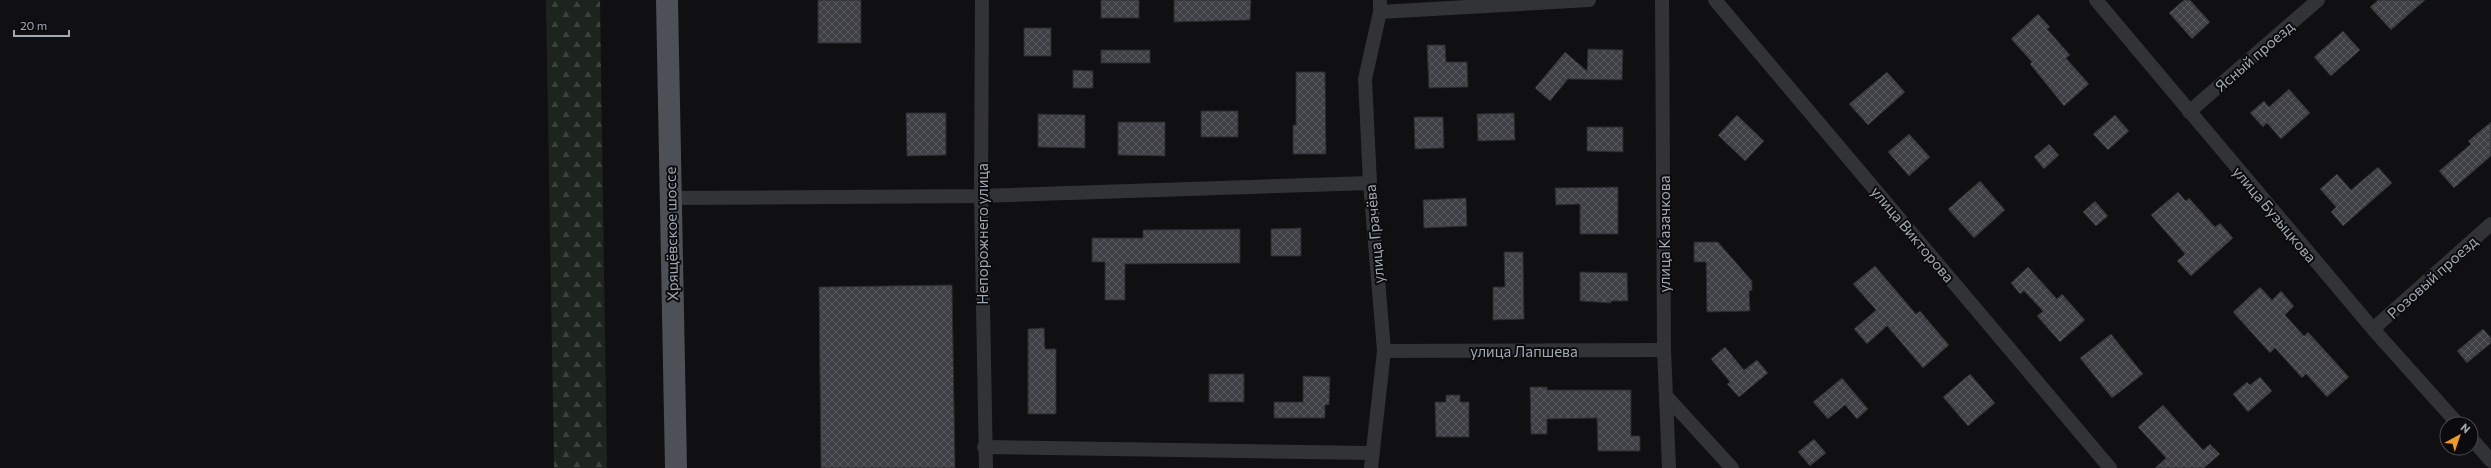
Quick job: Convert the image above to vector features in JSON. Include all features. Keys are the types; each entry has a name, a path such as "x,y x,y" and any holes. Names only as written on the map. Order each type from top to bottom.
{"main road":[{"name":"Хрящёвское шоссе","path":"667,0 676,468"}],"street":[{"name":"Непорожнего улица","path":"982,0 980,196 984,447 986,468"},
{"path":"1380,6 1589,0"},
{"name":"улица Казачкова","path":"1662,0 1664,350 1669,468"},
{"name":"улица Викторова","path":"1715,0 2110,468"},
{"name":"улица Бузыцкова","path":"2096,0 2373,329 2451,416"},
{"name":"Ясный проезд","path":"2189,112 2318,0"},
{"name":"улица Грачёва","path":"1371,468 1371,453 1384,351 1370,184 1365,79 1380,6"},
{"path":"671,198 980,196 1370,184"},
{"name":"Розовый проезд","path":"2373,329 2491,224"},
{"name":"улица Лапшева","path":"1384,351 1664,350"},
{"path":"1666,396 1732,468"},
{"path":"984,447 1371,453"},
{"path":"2479,447 2491,461"}],"green space":[{"path":"546,0 600,0 607,468 554,468"}],"building":[{"path":"818,0 861,0 861,43 818,43"},
{"path":"1101,0 1139,0 1139,18 1101,18"},
{"path":"1174,0 1251,0 1250,20 1174,22"},
{"path":"2184,0 2190,0 2210,22 2192,39 2169,13"},
{"path":"2378,0 2425,0 2391,30 2370,7"},
{"path":"2038,14 2050,27 2047,29 2070,55 2066,58 2089,84 2064,106 2030,64 2032,62 2011,39"},
{"path":"1024,28 1051,28 1051,56 1024,56"},
{"path":"2343,31 2360,50 2331,76 2314,57"},
{"path":"1427,45 1445,45 1446,62 1467,62 1468,87 1429,88"},
{"path":"1588,49 1623,50 1622,80 1568,79 1550,101 1535,88 1565,52 1587,71"},
{"path":"1101,50 1150,50 1150,63 1101,63"},
{"path":"1073,70 1093,71 1093,88 1073,88"},
{"path":"1296,72 1325,72 1326,154 1293,154 1293,125 1296,125"},
{"path":"1887,72 1905,92 1868,125 1849,104"},
{"path":"2289,89 2310,113 2281,139 2267,123 2263,127 2250,113 2264,101 2269,107"},
{"path":"1201,111 1238,111 1238,137 1201,137"},
{"path":"906,113 946,113 946,155 907,156"},
{"path":"1514,113 1515,140 1478,141 1477,114"},
{"path":"1038,114 1085,115 1085,148 1038,147"},
{"path":"1737,115 1764,141 1745,161 1718,135"},
{"path":"2115,115 2129,131 2108,150 2093,134"},
{"path":"1414,117 1443,117 1444,148 1415,149"},
{"path":"1118,122 1165,122 1165,156 1118,155"},
{"path":"2491,122 2491,156 2454,188 2439,171 2471,144 2468,141"},
{"path":"1587,127 1623,127 1623,152 1587,151"},
{"path":"1909,134 1930,157 1909,176 1888,152"},
{"path":"2049,144 2059,155 2044,169 2034,157"},
{"path":"2378,167 2392,183 2343,226 2331,212 2336,207 2320,189 2337,174 2351,190"},
{"path":"1980,181 2005,210 1974,238 1948,209"},
{"path":"1618,187 1618,234 1580,234 1580,204 1556,205 1555,188"},
{"path":"2178,192 2186,201 2189,198 2215,227 2220,223 2233,238 2191,276 2177,261 2185,254 2151,215"},
{"path":"1466,198 1467,226 1424,228 1423,200"},
{"path":"2095,201 2108,216 2096,226 2083,212"},
{"path":"1301,228 1301,256 1271,256 1271,229"},
{"path":"1240,229 1240,263 1125,264 1125,300 1105,300 1105,262 1092,262 1092,238 1143,238 1143,230"},
{"path":"1694,242 1718,242 1752,281 1752,290 1749,291 1750,311 1707,312 1706,262 1694,262"},
{"path":"1504,252 1523,252 1524,319 1493,320 1493,287 1505,287"},
{"path":"1875,266 1916,314 1920,311 1949,345 1923,368 1887,326 1867,344 1854,329 1876,310 1853,284"},
{"path":"2028,267 2057,299 2062,294 2085,320 2060,342 2037,316 2043,311 2024,291 2020,294 2011,283"},
{"path":"1580,272 1627,273 1628,301 1611,301 1611,303 1580,301"},
{"path":"952,285 955,468 821,468 819,287"},
{"path":"2260,287 2272,300 2281,291 2294,306 2285,315 2304,336 2308,332 2349,377 2327,397 2306,374 2302,378 2275,348 2270,353 2233,312"},
{"path":"1044,328 1045,349 1056,349 1056,414 1028,414 1028,329"},
{"path":"2483,329 2491,338 2491,343 2467,363 2457,351"},
{"path":"2111,334 2143,374 2112,398 2080,358"},
{"path":"1725,347 1744,370 1757,360 1768,373 1739,397 1727,384 1730,382 1711,359"},
{"path":"1209,374 1244,374 1244,402 1209,402"},
{"path":"1970,374 1995,403 1968,426 1943,397"},
{"path":"1303,376 1330,377 1329,405 1325,405 1325,418 1274,418 1274,402 1303,402"},
{"path":"2260,377 2272,391 2248,412 2233,394 2247,382 2250,385"},
{"path":"1842,378 1868,409 1857,419 1845,405 1828,419 1813,402"},
{"path":"1530,387 1547,387 1547,390 1631,390 1631,436 1640,436 1640,451 1598,451 1597,418 1547,419 1547,434 1531,434"},
{"path":"1446,395 1460,395 1460,402 1469,402 1469,437 1436,437 1435,402 1446,402"},
{"path":"2163,405 2203,450 2210,444 2220,454 2204,468 2155,468 2166,458 2138,427"},
{"path":"1814,439 1826,453 1810,466 1798,452"}]}
